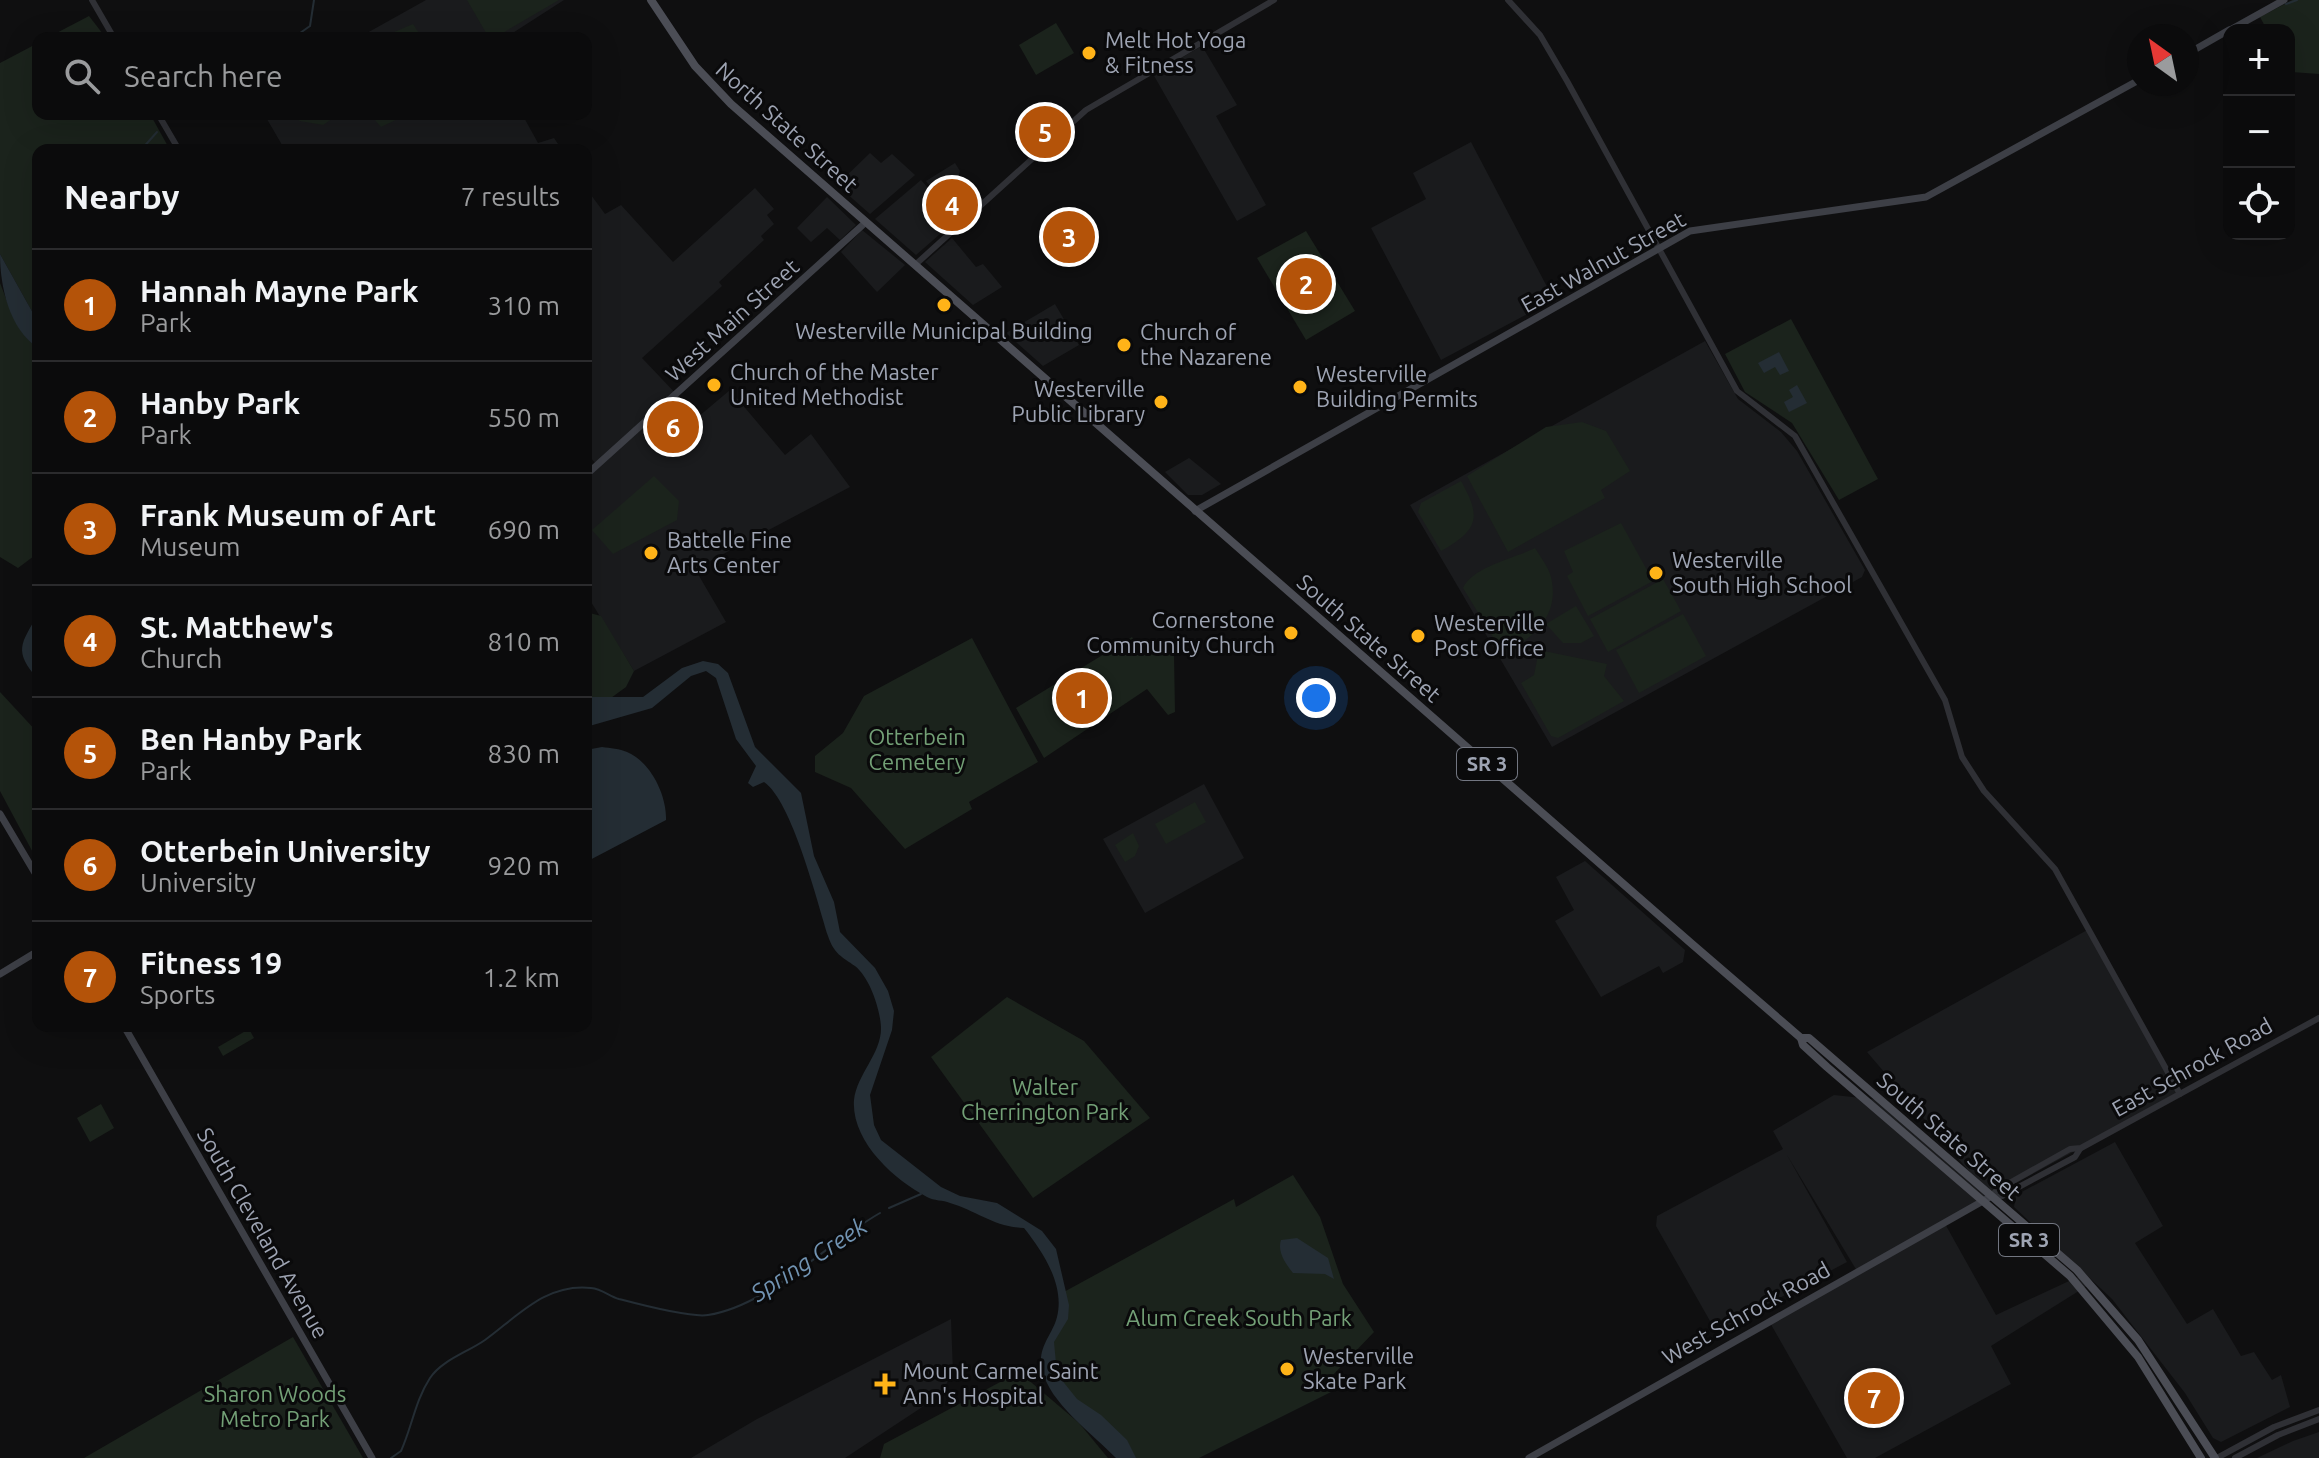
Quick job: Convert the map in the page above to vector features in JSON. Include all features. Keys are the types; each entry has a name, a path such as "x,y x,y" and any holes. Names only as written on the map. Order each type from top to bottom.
{"main road":[{"name":"North State Street","path":"651,0 707,81 915,265"},
{"path":"2240,24 2284,0"},
{"path":"2199,47 2223,33"},
{"name":"East Walnut Street","path":"1195,511 1701,228 1926,197 2127,87"},
{"name":"West Main Street","path":"592,470 866,222"},
{"name":"South State Street","path":"915,265 1802,1041 1814,1055 1827,1059 1900,1118 2036,1246 2050,1253 2078,1278 2121,1334 2201,1458"},
{"path":"0,814 32,868"},
{"path":"0,974 32,955"},
{"name":"South Cleveland Avenue","path":"127,1032 372,1458"},
{"name":"South State Street","path":"1802,1041 1809,1038 1927,1154 1986,1199 2078,1278 2135,1337 2216,1458"},
{"name":"West Schrock Road","path":"1529,1458 1986,1199"},
{"path":"2121,1334 2139,1352 2146,1352"},
{"path":"2149,1375 2157,1377 2182,1406"}],"street":[{"path":"92,0 111,32"},
{"path":"915,265 1086,110 1274,0"},
{"path":"1508,0 1547,46 1737,391 1752,406 1789,430 1798,442 1945,700 1962,757 1984,791 2055,869 2180,1094"},
{"path":"162,120 176,144"},
{"name":"East Schrock Road","path":"1986,1199 2004,1195 2075,1157 2081,1148 2319,1018"},
{"path":"2216,1458 2274,1427 2319,1410"},
{"path":"2235,1458 2278,1435 2319,1419"}],"shaded area":[{"path":"426,0 564,0 514,32 369,32"},
{"path":"1202,46 1237,105 1216,116 1266,205 1237,221 1153,74"},
{"path":"268,120 525,120 538,143 554,138 558,144 282,144"},
{"path":"1471,142 1554,300 1441,360 1371,228 1426,199 1413,173"},
{"path":"870,153 881,163 892,154 915,175 870,214 837,185"},
{"path":"955,163 960,171 957,180 935,193 926,181"},
{"path":"921,180 956,220 916,255 875,219"},
{"path":"755,188 774,209 767,215 774,224 761,236 764,240 719,282 722,286 642,358 698,417 730,390 785,455 811,434 850,487 695,569 726,622 634,671 592,604 592,473 599,467 592,459 592,196 605,214 621,205 673,262"},
{"path":"827,197 856,225 840,240 827,228 811,242 797,228"},
{"path":"862,230 905,265 877,292 841,252"},
{"path":"952,238 976,267 983,264 1002,287 973,305 925,262"},
{"path":"0,254 32,311 32,343 13,318 2,280"},
{"path":"1055,304 1079,345 1043,366 1006,333"},
{"name":"Westerville South High School","path":"1705,341 1738,399 1781,432 1797,451 1865,570 1862,577 1552,747 1410,505"},
{"path":"1779,352 1789,371 1780,375 1775,367 1764,373 1758,363"},
{"path":"1797,385 1807,403 1789,412 1784,402 1793,397 1789,390"},
{"path":"1189,458 1221,484 1202,495 1188,495 1165,472"},
{"path":"32,624 32,672 25,661 22,647"},
{"path":"703,661 718,664 728,673 755,747 801,793 814,856 834,902 840,932 875,968 888,991 894,1011 892,1030 870,1095 874,1125 881,1140 941,1187 960,1196 997,1203 1042,1231 1056,1249 1069,1305 1068,1319 1054,1342 1057,1374 1077,1399 1101,1415 1127,1440 1136,1458 1116,1458 1062,1406 1046,1382 1041,1361 1043,1348 1057,1317 1058,1293 1045,1258 1024,1228 1004,1225 960,1206 927,1197 889,1170 867,1144 855,1115 854,1100 878,1046 881,1027 876,1003 860,971 830,942 802,853 784,809 764,782 753,787 748,783 756,766 736,739 716,678 706,671 691,676 652,708 592,725 592,697 643,697 682,668"},
{"path":"592,749 618,749 643,763 656,781 664,801 666,820 592,859"},
{"path":"1204,784 1244,858 1145,913 1103,839"},
{"path":"1585,861 1685,950 1683,962 1663,973 1659,966 1601,997 1555,921 1574,910 1556,877"},
{"path":"2089,929 2180,1094 1944,1222 1996,1315 2082,1275 2090,1284 1991,1346 2011,1384 1875,1458 1847,1458 1769,1321 1857,1271 1787,1155 1847,1262 1723,1328 1714,1328 1656,1226 1657,1216 1783,1149 1773,1131 1834,1095 1880,1100 1985,1190 1867,1052"},
{"path":"2115,1142 2163,1226 2135,1243 2187,1324 2213,1309 2241,1356 2254,1352 2272,1380 2281,1375 2290,1407 2221,1442 2213,1438 2185,1393 2112,1299 2014,1207 2016,1195"},
{"path":"1297,1238 1328,1258 1334,1279 1325,1274 1293,1273 1283,1258 1280,1244 1281,1240"},
{"name":"Mount Carmel Saint Ann's Hospital","path":"951,1319 953,1373 939,1396 845,1458 691,1458 757,1419"},
{"path":"2319,1432 2319,1458 2257,1458 2293,1441"}],"green space":[{"path":"467,0 559,0 504,32 486,32"},
{"path":"2292,0 2319,0 2319,74 2295,72 2295,24 2264,24 2260,17"},
{"path":"89,16 101,32 58,32"},
{"path":"1056,23 1074,53 1036,75 1019,45"},
{"path":"413,24 418,32 394,32"},
{"path":"32,46 32,120 153,120 167,144 32,144 32,311 0,254 0,63"},
{"path":"1045,114 1058,130 1037,149 1031,147 1021,130 1024,128 1030,133 1041,127 1040,118"},
{"path":"298,120 330,120 323,125"},
{"path":"375,120 396,120 381,127"},
{"path":"1306,231 1355,311 1306,340 1257,258"},
{"path":"0,283 19,327 32,343 32,558 18,568 0,557"},
{"path":"1791,319 1878,479 1839,500 1792,423 1745,392 1725,354"},
{"path":"1582,422 1606,431 1630,471 1601,490 1605,498 1508,552 1467,476 1546,427"},
{"path":"654,476 679,501 677,520 613,554 592,530"},
{"path":"1461,481 1472,505 1473,522 1463,536 1441,551 1418,512 1421,503"},
{"path":"1621,523 1653,581 1588,616 1567,576 1573,572 1564,551"},
{"path":"1535,548 1551,578 1551,606 1547,617 1533,634 1502,652 1463,588 1484,569"},
{"path":"1663,579 1681,611 1608,652 1590,619"},
{"path":"1576,606 1594,636 1581,643 1563,643 1546,624"},
{"path":"592,614 601,616 634,671 626,687 593,711"},
{"path":"1683,614 1706,656 1639,693 1616,650"},
{"path":"1132,637 1141,650 1148,652 1168,643 1174,654 1175,712 1168,715 1147,689 1044,758 1016,708"},
{"name":"Otterbein Cemetery","path":"972,638 1038,762 969,802 972,809 905,849 851,788 815,772 815,756 843,733 864,696"},
{"path":"1539,650 1607,664 1604,676 1624,701 1558,738 1551,736 1521,683 1534,675"},
{"path":"0,692 32,727 32,851 0,791"},
{"path":"1195,802 1206,822 1166,844 1155,824"},
{"path":"1133,833 1139,846 1135,856 1125,862 1115,845"},
{"name":"Walter Cherrington Park","path":"1007,997 1084,1041 1150,1118 1033,1198 931,1057"},
{"path":"244,1032 251,1032 254,1038 223,1056 218,1047"},
{"path":"101,1104 114,1128 90,1142 77,1118"},
{"name":"Alum Creek South Park","path":"1293,1175 1320,1217 1343,1284 1374,1332 1332,1376 1337,1389 1199,1458 1125,1458 1051,1375 1046,1347 1062,1318 1062,1293 1234,1199 1236,1207"},
{"name":"Sharon Woods Metro Park","path":"293,1337 363,1458 84,1458"},
{"path":"1019,1372 1079,1423 1108,1458 880,1458 884,1444"}],"waterway":[{"path":"302,32 310,26 314,0"},
{"path":"2286,4 2297,0"},
{"path":"146,144 157,132"},
{"path":"889,1208 921,1194"},
{"name":"Spring Creek","path":"391,1458 401,1451 421,1396 435,1372 546,1296 575,1288 591,1288 651,1307 708,1315 730,1309 775,1287 880,1213"}],"place":[{"name":"Melt Hot Yoga & Fitness","path":"1089,53"},
{"name":"Ben Hanby Park","path":"1045,132"},
{"name":"St. Matthew's","path":"952,205"},
{"name":"Frank Museum of Art","path":"1069,237"},
{"name":"Hanby Park","path":"1306,284"},
{"name":"Westerville Municipal Building","path":"944,305"},
{"name":"Church of the Nazarene","path":"1124,345"},
{"name":"Church of the Master United Methodist","path":"714,385"},
{"name":"Westerville Building Permits","path":"1300,387"},
{"name":"Westerville Public Library","path":"1161,402"},
{"name":"Otterbein University","path":"673,427"},
{"name":"Battelle Fine Arts Center","path":"651,553"},
{"name":"Westerville South High School","path":"1656,573"},
{"name":"Cornerstone Community Church","path":"1291,633"},
{"name":"Westerville Post Office","path":"1418,636"},
{"name":"Hannah Mayne Park","path":"1082,698"},
{"name":"Westerville Skate Park","path":"1287,1369"},
{"name":"Mount Carmel Saint Ann's Hospital","path":"885,1384"},
{"name":"Fitness 19","path":"1874,1398"}]}
